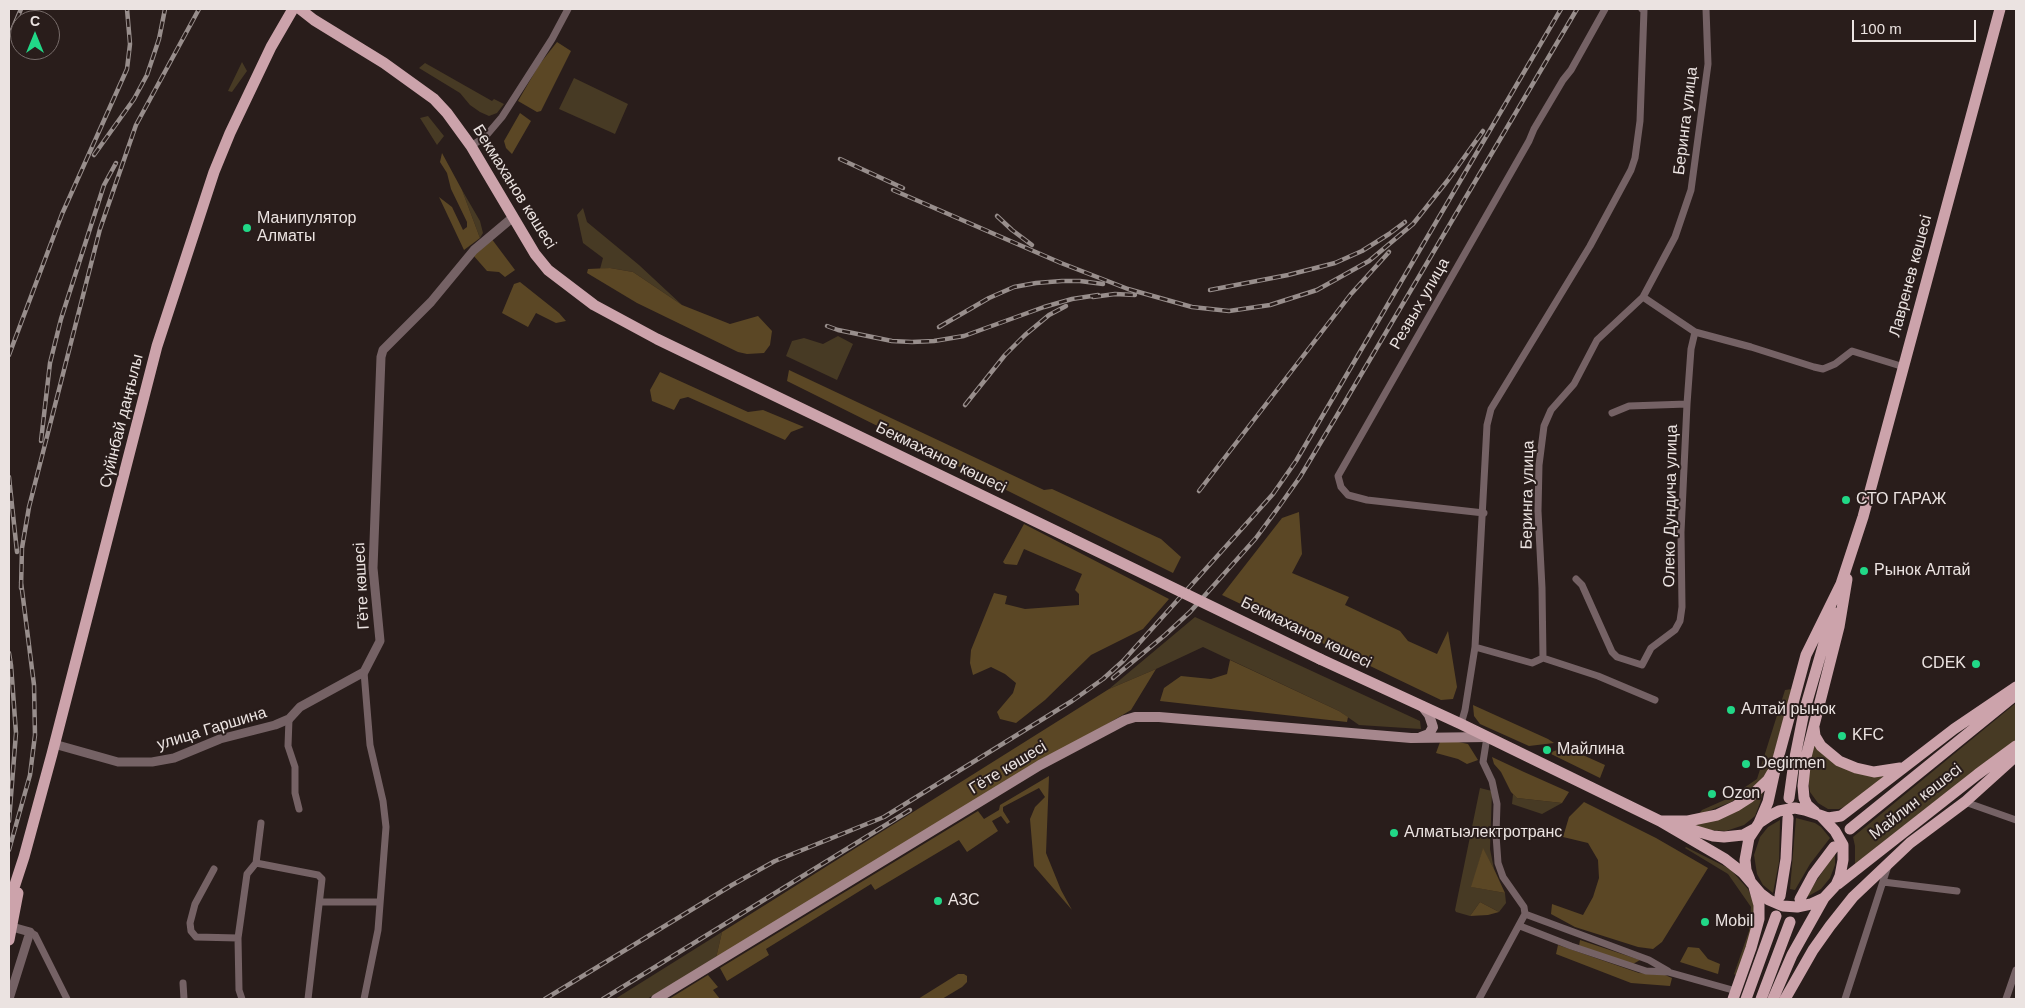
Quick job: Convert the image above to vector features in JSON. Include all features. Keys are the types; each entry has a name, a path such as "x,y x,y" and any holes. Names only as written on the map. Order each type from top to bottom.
{"main road":[{"name":"Сүйінбай даңғылы","path":"9,903 24,857 157,346 208,187 230,133 272,46 293,9"},
{"name":"Бекмаханов көшесі","path":"300,9 314,20 419,87 447,113 471,146 535,254 548,270 594,305 658,339 1660,821 1736,866 1752,884"},
{"name":"Лавренев көшесі","path":"1757,826 1768,802 1806,655 1840,584 1852,551 1904,367 2000,9"},
{"name":"Лавренев көшесі","path":"1818,814 1807,805 1804,798 1806,757 1839,627 1852,551"},
{"path":"1789,798 1804,712 1840,584"},
{"path":"1734,995 1759,919 1759,905 1746,870 1746,849 1757,826 1779,811 1795,808 1832,818 1841,816 1983,708 2016,687"},
{"name":"Майлин көшесі","path":"1850,829 2016,694"},
{"path":"1420,738 1429,734 1433,727 1429,715 1422,706"},
{"name":"Гёте көшесі","path":"656,999 1040,765 1125,720 1135,717 1159,717 1397,737 1487,737"},
{"path":"1814,724 1815,736 1821,746 1831,756 1846,764 1856,768 1882,772 1908,765"},
{"name":"Майлин көшесі","path":"1836,885 2016,746"},
{"path":"1785,999 1808,957 1853,897 1910,844 1965,802 2016,756"},
{"path":"1660,821 1688,821 1724,812 1750,797 1768,780 1775,770"},
{"path":"1773,999 1792,955 1824,898 1836,885 1843,868 1843,845 1835,830 1818,814"},
{"path":"1780,896 1786,860 1788,818"},
{"name":"Бекмаханов көшесі","path":"1660,821 1713,836 1736,836 1757,826"},
{"path":"1800,898 1813,874 1834,846"},
{"name":"Сүйінбай даңғылы","path":"9,940 24,857"},
{"path":"1752,884 1769,900 1783,906 1798,907 1824,898"},
{"path":"1746,999 1776,916"},
{"path":"1761,999 1790,922"}],"street":[{"path":"471,146 489,134 502,117 552,39 568,9"},
{"name":"Резвых улица","path":"1484,513 1367,500 1348,495 1341,487 1338,476 1529,141 1534,129 1571,70 1605,9"},
{"path":"1461,724 1466,710 1475,647 1484,513 1487,425 1491,409 1590,246 1631,170 1635,158 1640,121 1644,10 1642,9"},
{"name":"Беринга улица","path":"1543,658 1538,511 1539,465 1544,426 1551,410 1574,384 1597,340 1644,297 1675,237 1691,190 1708,64 1706,9"},
{"name":"Гёте көшесі","path":"364,672 380,641 373,568 381,356 384,350 431,302 474,250 512,218"},
{"path":"1644,297 1694,332 1823,369 1835,364 1852,351 1904,367"},
{"name":"Олеко Дундича улица","path":"1576,579 1582,585 1616,657 1642,665 1651,648 1676,630 1680,621 1682,607 1681,532 1687,404 1694,332"},
{"path":"1612,413 1630,406 1687,404"},
{"path":"1475,647 1532,663 1543,658 1598,676 1654,700"},
{"name":"улица Гаршина","path":"54,744 118,762 152,762 174,758 220,739 275,725 289,719 300,707 364,672"},
{"path":"364,672 370,745 383,801 386,827 378,930 364,999"},
{"name":"улица Гаршина","path":"289,719 288,746 295,766 295,793 299,809"},
{"path":"1479,999 1525,914 1524,907 1503,877 1498,864 1497,804 1492,781 1483,762 1487,737"},
{"path":"1965,802 2016,820"},
{"path":"242,999 239,990 238,938 247,874 256,863 262,822"},
{"path":"256,863 318,874 322,878 308,999"},
{"path":"1845,999 1889,863"},
{"path":"214,869 195,904 190,923 191,931 196,937 238,938"},
{"path":"1883,882 1956,891"},
{"path":"320,902 379,902"},
{"path":"1525,914 1649,960 1668,972 1734,995"},
{"path":"1520,926 1571,946 1646,971 1668,972"},
{"path":"12,927 35,935 67,999"},
{"path":"9,999 30,932"},
{"path":"2006,999 2016,970"},
{"path":"183,983 184,999"}],"shaded area":[{"path":"557,42 571,51 541,111 537,112 518,101 539,65"},
{"path":"242,62 247,71 232,92 228,91"},
{"path":"425,63 492,101 494,99 504,104 497,113 489,116 480,112 470,105 460,93 419,68"},
{"path":"574,78 628,104 615,134 559,109"},
{"path":"520,113 531,121 512,154 506,148 504,141"},
{"path":"428,116 444,136 437,145 420,118"},
{"path":"442,153 462,190 480,238 464,250 439,197 452,207 463,230 467,227 467,222 451,189 447,173 440,162"},
{"path":"462,190 480,221 483,233 480,238"},
{"path":"583,208 587,222 639,265 682,305 633,272 610,268 600,269 603,258 583,243 577,215"},
{"path":"491,238 515,270 505,277 499,272 487,271 473,255"},
{"path":"610,268 633,272 682,305 730,324 758,316 772,331 770,345 764,353 747,354 738,352 637,303 587,273 588,269"},
{"path":"520,282 559,313 566,321 556,323 536,313 528,327 502,313 514,284"},
{"path":"838,336 853,344 837,380 786,356 792,341 804,338 823,344"},
{"path":"789,370 1044,490 1052,489 1161,539 1181,557 1173,573 787,381"},
{"path":"660,372 748,412 763,410 804,427 791,432 785,440 688,397 680,399 674,410 652,401 650,390"},
{"path":"1299,512 1302,554 1292,573 1349,597 1345,605 1400,631 1408,641 1437,654 1448,631 1457,687 1453,699 1441,700 1222,595 1282,518"},
{"path":"1024,524 1169,599 1143,629 1091,655 1045,700 1016,723 1000,719 997,712 1013,693 1016,683 1005,674 991,667 973,675 970,663 971,650 994,593 1007,596 1005,604 1025,609 1079,605 1079,594 1075,590 1082,574 1024,549 1017,565 1005,564 1003,562"},
{"path":"1195,617 1420,721 1421,729 1359,725 1339,711 1203,647 1109,689"},
{"path":"1230,660 1339,711 1348,717 1347,722 1160,701 1164,688 1181,676 1211,679 1227,674"},
{"path":"1156,669 1131,710 716,958 722,932 1109,689"},
{"path":"1792,689 1770,768 1764,779 1731,802 1698,815 1702,810 1729,798 1757,779 1785,690"},
{"path":"2016,703 2016,741 1855,864 1853,837"},
{"path":"1473,705 1554,743 1529,746 1480,724 1474,716"},
{"path":"1454,741 1468,744 1478,760 1467,764 1458,759 1436,753 1440,742"},
{"path":"1813,743 1819,751 1887,776 1849,805 1839,809 1828,809 1818,803 1810,792 1808,779"},
{"path":"1565,747 1605,765 1600,778 1549,753"},
{"path":"1492,757 1569,792 1562,803 1517,798 1511,792 1501,772 1494,764"},
{"path":"1049,776 1046,853 1061,890 1072,910 1034,866 1030,819 1035,807 1045,797 1039,788 1003,807 1003,811 1010,822 1007,824 1001,816 992,821 998,831 967,852 959,840 875,890 871,884 766,949 769,955 727,981 720,968 978,811 984,819 999,810 1000,805"},
{"path":"1480,788 1492,791 1490,849 1494,869 1483,849 1472,887 1505,893 1506,903 1499,912 1480,902 1470,916 1455,910"},
{"path":"1763,792 1755,816 1744,825 1726,831 1709,830 1689,825"},
{"path":"1513,794 1517,798 1562,803 1542,814 1512,804"},
{"path":"1584,802 1656,838 1708,868 1662,942 1653,949 1638,947 1575,927 1551,914 1552,904 1583,915 1593,897 1599,878 1598,860 1588,843 1563,837 1569,817"},
{"path":"1796,818 1815,823 1830,838 1810,864 1795,890 1790,889"},
{"path":"1780,820 1779,862 1773,893 1763,885 1757,874 1754,855 1760,837 1768,827"},
{"path":"1686,847 1730,869 1748,889 1755,906 1753,931 1737,976 1734,974 1749,931 1751,907 1728,874"},
{"path":"1483,848 1494,869 1505,893 1471,887"},
{"path":"1835,853 1835,865 1830,878 1821,889 1805,898"},
{"path":"1480,902 1499,912 1470,916"},
{"path":"722,932 716,958 647,999 615,999"},
{"path":"1580,940 1640,960 1633,964 1579,946"},
{"path":"1558,945 1639,973 1665,975 1672,978 1670,986 1631,983 1556,954"},
{"path":"1688,947 1699,948 1708,959 1720,964 1718,974 1680,962"},
{"path":"958,974 967,976 967,982 962,987 942,999 918,999"},
{"path":"708,975 718,987 713,990 720,999 669,999"}],"railway":[{"path":"9,355 62,214 127,69 130,44 127,9"},
{"path":"94,155 134,99 147,75 159,39 165,9"},
{"path":"21,588 22,548 29,507 100,229 136,125 199,9"},
{"path":"545,999 732,885 775,861 884,817 1072,701 1103,679 1123,661 1273,494 1296,461 1561,9"},
{"path":"1113,678 1190,612 1256,538 1300,477 1577,9"},
{"path":"893,190 1061,263 1128,289 1192,307 1229,311 1270,305 1317,290 1369,261 1413,224 1448,180 1483,131"},
{"path":"840,159 903,188"},
{"path":"41,441 50,363 61,319 104,185 116,163"},
{"path":"997,216 1032,245"},
{"path":"1210,290 1288,275 1335,263 1362,251 1405,222"},
{"path":"1199,491 1351,294 1389,252"},
{"path":"939,327 989,298 1014,287 1062,281 1103,284"},
{"path":"1093,297 1115,294 1135,295"},
{"path":"827,326 892,341 934,341 964,336 1044,307 1072,299 1098,295"},
{"path":"965,405 1005,355 1025,335 1049,315 1066,306"},
{"path":"9,477 17,552"},
{"path":"9,850 30,775 35,735 34,685 21,582"},
{"path":"9,653 16,733 9,821"},
{"path":"603,999 910,810"}],"place":[{"name":"Манипулятор Алматы","path":"247,228"},
{"name":"СТО ГАРАЖ","path":"1846,500"},
{"name":"Рынoк Алтай","path":"1864,571"},
{"name":"CDEK","path":"1976,664"},
{"name":"Алтай рынок","path":"1731,710"},
{"name":"KFC","path":"1842,736"},
{"name":"Майлина","path":"1547,750"},
{"name":"Degirmen","path":"1746,764"},
{"name":"Ozon","path":"1712,794"},
{"name":"Алматыэлектротранс","path":"1394,833"},
{"name":"АЗС","path":"938,901"},
{"name":"Mobil","path":"1705,922"}]}
